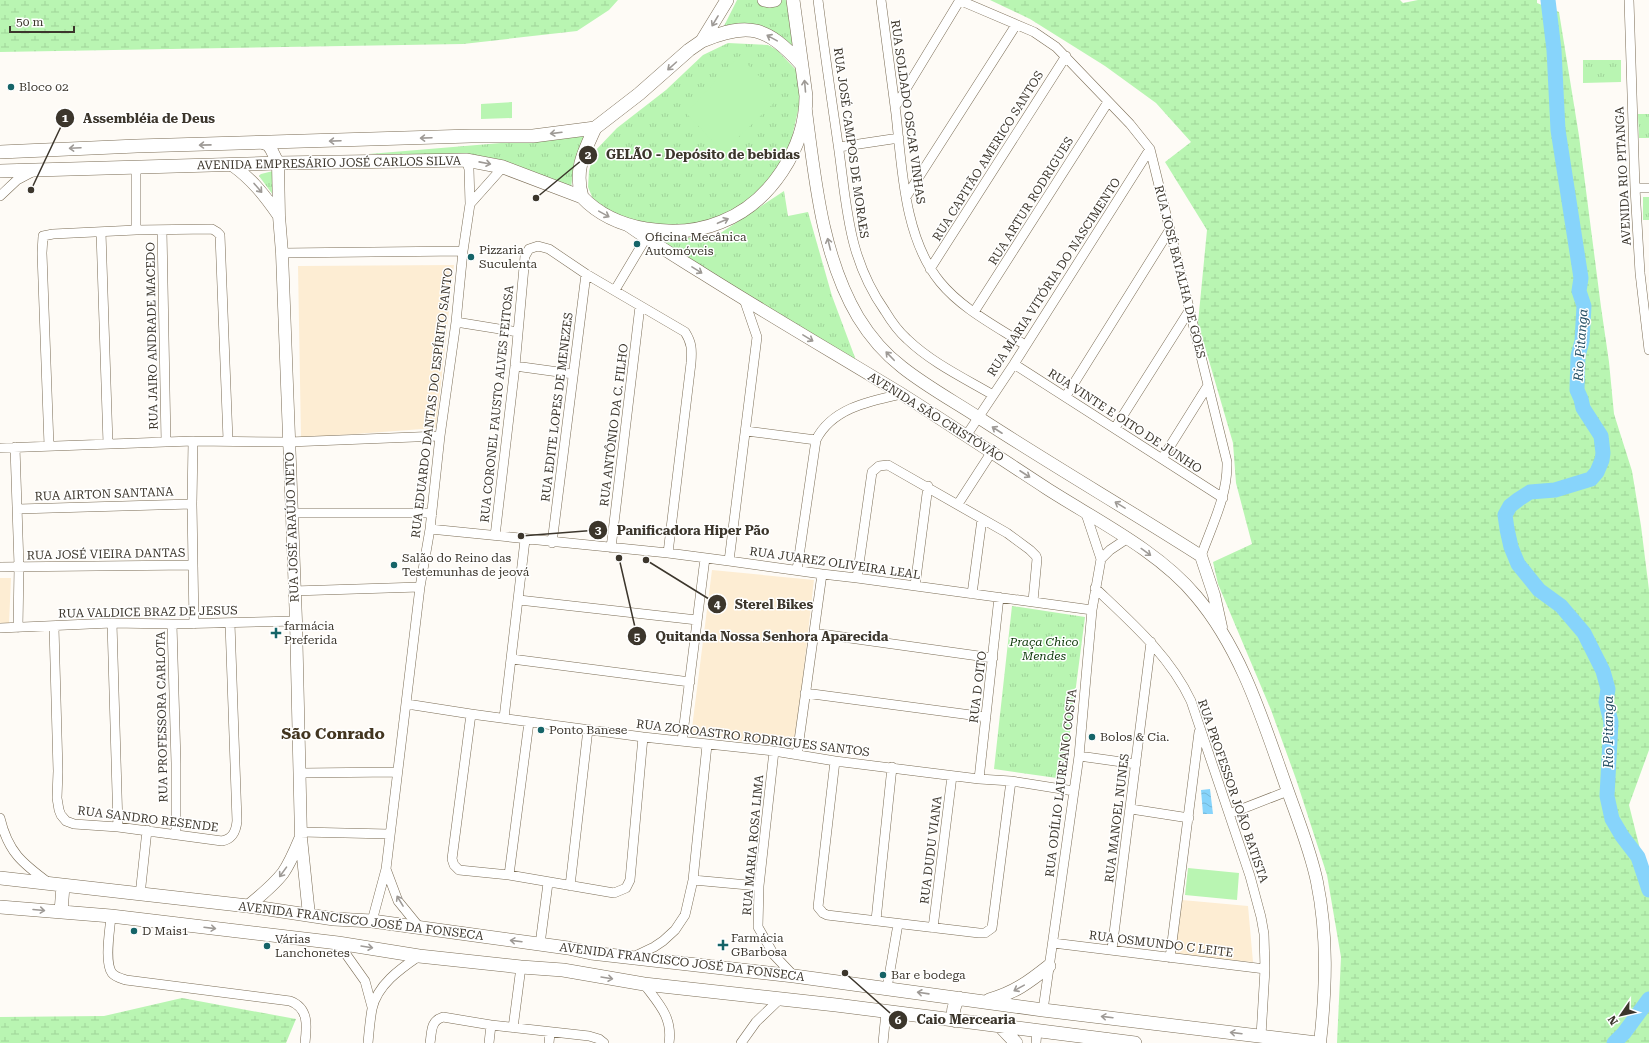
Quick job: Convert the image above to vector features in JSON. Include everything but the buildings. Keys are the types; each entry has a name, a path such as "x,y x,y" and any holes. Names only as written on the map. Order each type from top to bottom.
{"main road":[{"path":"702,41 727,0"},
{"path":"764,0 775,0"},
{"name":"AVENIDA EMPRESÁRIO JOSÉ CARLOS SILVA","path":"0,172 278,163 466,160 503,167 582,197 596,209 629,226 668,231 687,231 721,222 746,209 772,184 787,164 798,137 806,109 805,83 801,64 793,0"},
{"path":"582,197 578,175 585,150 595,128 639,94 689,50 702,41 730,31 755,31 773,37 782,44 801,64"},
{"name":"AVENIDA EMPRESÁRIO JOSÉ CARLOS SILVA","path":"0,152 137,146 471,136 533,136 595,128"},
{"name":"AVENIDA FRANCISCO JOSÉ DA FONSECA","path":"0,878 248,906 309,915 372,921 568,948 591,953 794,976 1043,1010 1316,1043"},
{"path":"57,885 61,912"},
{"name":"AVENIDA FRANCISCO JOSÉ DA FONSECA","path":"0,907 111,916 338,943 419,956 563,970 644,984 699,989 934,1017 1001,1027 1036,1037 1135,1043"},
{"path":"563,970 568,965 570,958 568,948"},
{"path":"581,974 576,968 578,960 591,953"},
{"path":"984,1002 1007,995 1024,985 1050,966"},
{"path":"934,1017 942,1012 946,1006 942,996"},
{"path":"956,1021 953,1014 954,1007 959,998"},
{"path":"1001,1027 1016,1043"}],"street":[{"name":"RUA JOSÉ CAMPOS DE MORAES","path":"818,0 839,147 846,212 855,250 866,280 876,298 906,338 923,353 993,395"},
{"name":"RUA SOLDADO OSCAR VINHAS","path":"882,0 906,197 921,251 930,269 951,295 974,312 1025,345"},
{"path":"895,107 960,0"},
{"name":"RUA JOSÉ BATALHA DE GOES","path":"960,0 1046,40 1066,56 1130,124 1150,149 1207,387 1227,462 1227,474 1223,498 1200,556"},
{"name":"AVENIDA RIO PITANGA","path":"1629,0 1635,188 1640,273 1649,350"},
{"path":"906,197 1016,25"},
{"name":"RUA CAPITÃO AMERICO SANTOS","path":"930,269 1066,56"},
{"name":"RUA ARTUR RODRIGUES","path":"974,312 1108,102"},
{"name":"AVENIDA SÃO CRISTÓVÃO","path":"806,109 816,185 830,247 844,290 859,317 874,339 902,367 978,417 1200,556"},
{"path":"839,147 899,138"},
{"path":"263,143 268,145 271,149 278,163"},
{"name":"RUA MARIA VITÓRIA DO NASCIMENTO","path":"966,436 1014,364 1150,149"},
{"name":"RUA EDUARDO DANTAS DO ESPÍRITO SANTO","path":"420,928 398,901 386,869 389,834 407,704 420,587 430,529 440,436 456,322 463,251 470,204 469,170 466,160"},
{"name":"RUA JOSÉ ARAÚJO NETO","path":"278,163 296,621 301,835 309,915"},
{"path":"232,165 256,185 279,216"},
{"path":"470,204 503,167"},
{"path":"136,168 136,230"},
{"path":"0,196 17,180 35,170"},
{"path":"1635,188 1649,188"},
{"name":"AVENIDA SÃO CRISTÓVÃO","path":"629,226 744,299 902,394 1086,514 1128,538 1169,569 1196,595 1222,632"},
{"path":"49,446 43,238 48,234 136,230 212,229 220,235 228,440"},
{"name":"RUA JAIRO ANDRADE MACEDO","path":"162,230 166,442"},
{"path":"1066,396 1170,231"},
{"path":"101,232 108,444"},
{"path":"615,290 646,238"},
{"name":"RUA CORONEL FAUSTO ALVES FEITOSA","path":"495,536 515,366 525,256 529,249 538,246 549,249 586,274 686,332 692,346 668,554"},
{"path":"282,254 463,251"},
{"name":"RUA EDITE LOPES DE MENEZES","path":"552,543 586,274"},
{"path":"729,561 757,337 744,299"},
{"name":"RUA ANTÔNIO DA C. FILHO","path":"612,548 640,306"},
{"path":"1116,428 1189,311"},
{"path":"456,322 518,332"},
{"name":"RUA VINTE E OITO DE JUNHO","path":"1014,364 1223,498"},
{"path":"515,366 573,374"},
{"path":"1162,459 1207,387"},
{"path":"797,570 816,440 820,432 831,420 842,413 870,401 902,394"},
{"path":"746,431 816,440"},
{"path":"0,448 228,440 289,442 440,436"},
{"path":"193,441 192,504 194,624"},
{"path":"15,447 19,566 18,628"},
{"path":"958,504 991,453"},
{"path":"857,578 872,472 879,466 888,465 928,486 1007,534 1030,550 1036,556 1033,601"},
{"path":"915,586 928,486"},
{"name":"RUA AIRTON SANTANA","path":"18,509 192,504"},
{"path":"291,513 432,513"},
{"path":"1086,514 1101,559 1110,550 1128,538"},
{"path":"972,594 982,519"},
{"name":"RUA JUAREZ OLIVEIRA LEAL","path":"430,529 706,558 1092,610"},
{"path":"504,718 525,540"},
{"path":"1200,556 1208,576 1222,632 1257,703 1313,868 1322,910 1326,972 1325,1000 1320,1043"},
{"path":"682,742 706,558"},
{"name":"RUA ODÍLIO LAUREANO COSTA","path":"1043,1010 1079,756 1092,610 1101,559"},
{"name":"RUA JOSÉ VIEIRA DANTAS","path":"0,567 193,565"},
{"path":"797,755 822,574"},
{"path":"1196,595 1200,595 1204,592 1208,576"},
{"path":"294,591 420,587"},
{"name":"RUA PROFESSOR JOÃO BATISTA","path":"1095,588 1151,642 1186,690 1229,814 1253,887 1261,917 1264,934 1265,970 1261,1036"},
{"name":"RUA D OITO","path":"979,779 999,597"},
{"path":"519,600 697,620"},
{"name":"RUA VALDICE BRAZ DE JESUS","path":"0,628 112,624 194,624 296,621"},
{"name":"RUA SANDRO RESENDE","path":"54,627 58,771 57,798 59,810 66,821 74,824 147,830 222,841 231,837 236,829 230,623"},
{"path":"112,624 118,827"},
{"name":"RUA PROFESSORA CARLOTA","path":"172,624 176,762 176,834"},
{"path":"814,634 993,658"},
{"name":"RUA MANOEL NUNES","path":"1112,950 1151,642"},
{"path":"512,659 690,682"},
{"path":"805,693 986,717"},
{"name":"RUA ZOROASTRO RODRIGUES SANTOS","path":"407,704 588,730 707,745 774,751 836,761 892,767 952,776 1011,781 1074,791"},
{"path":"471,714 452,862 455,867 459,870 509,875 548,883 614,893 622,890 629,884 632,867 643,737"},
{"path":"509,875 529,722"},
{"path":"1170,958 1200,728"},
{"path":"570,886 588,730"},
{"path":"632,957 654,948 675,930 685,915 693,880 707,745"},
{"name":"RUA MARIA ROSA LIMA","path":"774,751 759,886 759,930 778,961 794,976"},
{"path":"1079,756 1136,764"},
{"path":"836,761 818,908 827,915 876,920 898,924 985,933 992,928 1011,781"},
{"path":"876,920 892,767"},
{"path":"300,773 397,772"},
{"name":"RUA DUDU VIANA","path":"934,928 952,776"},
{"path":"1229,814 1288,792"},
{"path":"1130,809 1189,818"},
{"path":"0,818 15,856 29,869 57,885"},
{"path":"140,895 147,830"},
{"path":"248,906 283,873 289,864 301,835 389,834"},
{"path":"372,921 386,869"},
{"path":"693,880 759,886"},
{"path":"540,944 548,883"},
{"path":"111,916 108,963 112,973 117,977 126,980 284,1001 296,1004 302,1009 306,1021 306,1043"},
{"path":"888,988 898,924"},
{"path":"338,943 365,981 372,1007"},
{"name":"RUA OSMUNDO C LEITE","path":"1053,943 1265,970"},
{"path":"368,1043 372,1007 383,985 403,967 419,956"},
{"path":"513,1028 521,967"},
{"path":"644,984 667,1017 670,1043"},
{"path":"742,1043 746,1034 756,1022 780,999"},
{"path":"883,1043 886,1012"},
{"path":"430,1043 433,1023 443,1017 513,1028 589,1036 599,1039 604,1043"},
{"path":"489,1043 491,1025"},
{"path":"548,1043 550,1032"}],"shaded area":[{"path":"454,265 436,428 301,438 298,266"},
{"path":"712,570 814,580 795,747 691,736"},
{"path":"0,578 11,578 9,624 0,624"},
{"path":"1182,900 1248,906 1253,962 1174,956"}],"green space":[{"path":"0,0 618,0 609,10 577,31 463,44 0,52"},
{"path":"737,0 788,0 795,51 768,33 720,34"},
{"path":"990,0 1400,0 1403,3 1418,0 1537,0 1537,3 1559,12 1579,136 1609,362 1614,414 1632,471 1649,590 1649,750 1629,805 1641,853 1649,875 1649,1043 1337,1043 1341,957 1327,875 1296,779 1271,710 1218,584 1213,562 1252,544 1236,483 1233,443 1198,323 1207,230 1165,162 1191,142 1156,103 1105,66 1030,19"},
{"path":"728,43 768,45 777,50 797,71 802,93 790,146 760,194 712,221 685,226 633,222 610,211 593,199 588,187 589,171 594,152 617,128 666,90 703,55"},
{"path":"739,56 780,97 723,152 686,113"},
{"path":"1583,60 1621,60 1621,82 1583,83"},
{"path":"512,102 512,118 481,119 481,104"},
{"path":"1638,114 1649,114 1649,138 1639,138"},
{"path":"586,134 574,162 571,188 464,156 369,154 561,138"},
{"path":"273,171 276,199 259,176 261,174"},
{"path":"784,191 788,216 808,212 832,296 857,363 660,240 716,236"},
{"path":"1643,197 1649,197 1649,220 1643,220"},
{"name":"Praça Chico Mendes","path":"1012,606 1085,617 1064,779 994,769"},
{"path":"1188,868 1239,873 1237,900 1185,895"},
{"path":"182,998 296,1019 286,1043 0,1043 0,1017 104,1016"}],"water":[{"path":"1210,789 1213,814 1203,814 1201,790"}],"waterway":[{"name":"Rio Pitanga","path":"1548,0 1554,50 1558,130 1581,278 1579,291 1584,306 1582,341 1578,356 1577,390 1583,408 1601,436 1603,453 1597,472 1591,479 1555,490 1530,492 1510,506 1505,515 1511,547 1518,564 1539,590 1561,606 1584,633 1603,671 1608,689 1606,702 1611,722 1607,796 1612,819 1622,836 1638,857 1649,890"},
{"name":"Rio Pitanga","path":"1614,1043 1624,1033 1649,999"}],"place":[{"name":"Bloco 02","path":"11,87"},
{"name":"Assembléia de Deus","path":"31,190"},
{"name":"GELÃO - Depósito de bebidas","path":"536,198"},
{"name":"Oficina Mecânica Automóveis","path":"637,244"},
{"name":"Pizzaria Suculenta","path":"471,257"},
{"name":"Panificadora Hiper Pão","path":"521,536"},
{"name":"Quitanda Nossa Senhora Aparecida","path":"619,558"},
{"name":"Sterel Bikes","path":"646,560"},
{"name":"Salão do Reino das Testemunhas de jeová","path":"394,565"},
{"name":"farmácia Preferida","path":"276,633"},
{"name":"Ponto Banese","path":"541,730"},
{"name":"Bolos & Cia.","path":"1092,737"},
{"name":"D Mais1","path":"134,931"},
{"name":"Farmácia GBarbosa","path":"723,945"},
{"name":"Várias Lanchonetes","path":"267,946"},
{"name":"Caio Mercearia","path":"845,973"},
{"name":"Bar e bodega","path":"883,975"}],"district":[{"name":"São Conrado","path":"333,733"}]}
